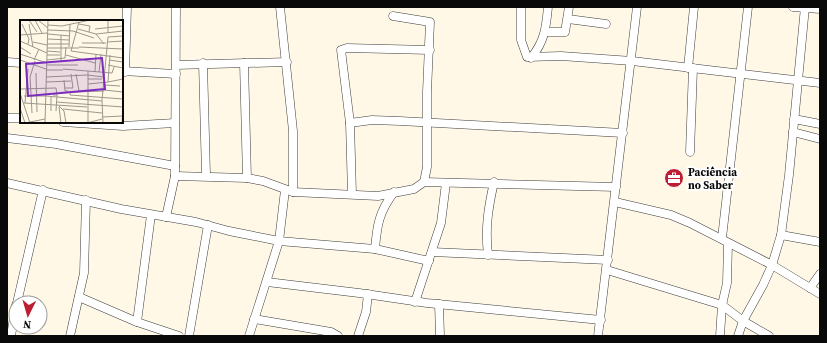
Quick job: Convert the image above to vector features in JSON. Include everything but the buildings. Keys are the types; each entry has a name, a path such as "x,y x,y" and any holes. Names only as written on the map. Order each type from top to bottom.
{"street":[{"path":"127,7 124,23 123,72 176,74"},
{"path":"166,217 175,176 176,7"},
{"path":"249,336 279,241 289,191 293,131 287,62 280,7"},
{"path":"521,7 521,40 527,57 561,56 632,61 820,83"},
{"path":"531,58 540,47 545,32 548,7"},
{"path":"545,32 565,32 569,7"},
{"path":"598,336 632,61 637,7"},
{"path":"690,152 690,68 694,7"},
{"path":"720,336 722,305 727,283 725,241 748,7"},
{"path":"794,7 820,8"},
{"path":"738,336 743,322 772,265 780,235 786,205 805,8"},
{"path":"393,16 430,22 427,167 424,182"},
{"path":"568,19 606,24"},
{"path":"352,194 350,123 341,50 347,48 430,50"},
{"path":"7,62 20,63"},
{"path":"176,64 287,62"},
{"path":"244,63 247,178"},
{"path":"203,64 206,175"},
{"path":"7,118 20,118"},
{"path":"794,119 820,124"},
{"path":"350,123 372,120 427,122 623,133"},
{"path":"78,123 123,126 175,123"},
{"path":"793,132 820,139"},
{"path":"7,138 56,144 174,166"},
{"path":"175,176 206,175 247,178 263,181 289,191 378,196 414,189 424,182 494,182 616,187"},
{"path":"488,255 486,237 487,217 494,182"},
{"path":"7,183 279,241 375,250 429,261"},
{"path":"415,302 443,215 446,183"},
{"path":"18,295 43,190"},
{"path":"375,250 377,223 384,205 394,192"},
{"path":"70,336 85,262 86,200"},
{"path":"615,202 671,215 772,265 820,294"},
{"path":"137,322 151,214"},
{"path":"189,336 208,225"},
{"path":"780,235 820,242"},
{"path":"432,252 608,260"},
{"path":"607,270 722,305 743,322 769,336"},
{"path":"810,288 820,274"},
{"path":"266,282 368,294 415,302 601,320"},
{"path":"358,336 366,312 368,294"},
{"path":"79,297 137,322 179,336"},
{"path":"439,304 440,336"},
{"path":"254,319 331,332 338,336"}],"place":[{"name":"Paciência no Saber","path":"674,178"}]}
